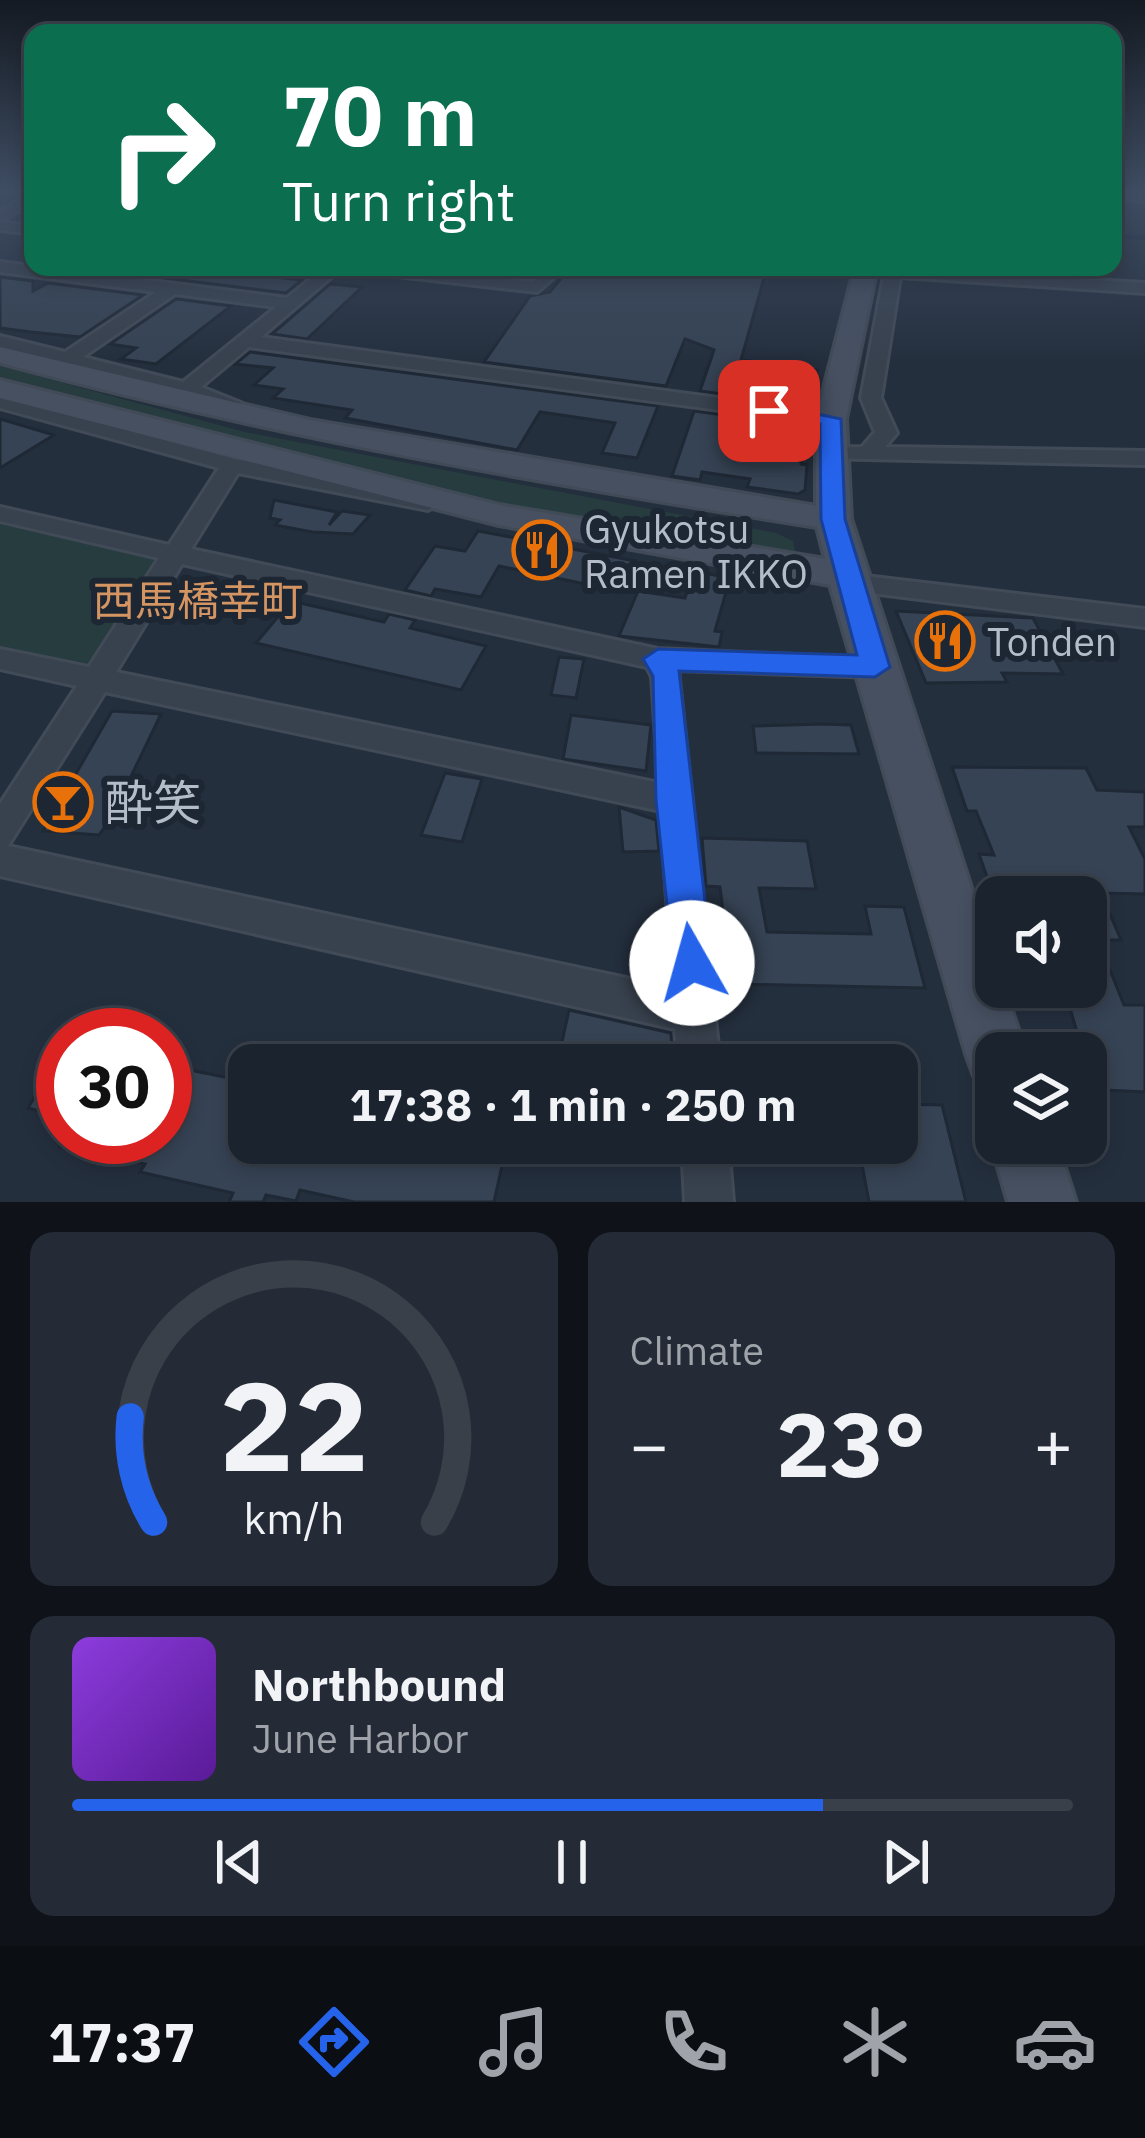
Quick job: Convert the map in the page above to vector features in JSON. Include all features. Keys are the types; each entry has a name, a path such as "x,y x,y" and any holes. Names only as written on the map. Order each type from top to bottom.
{"street":[{"path":"70,276 291,304"},
{"path":"187,389 324,276"},
{"path":"472,276 537,287 549,276"},
{"path":"878,276 843,442 833,519 847,579 989,1032"},
{"path":"843,442 886,433 871,398 879,276"},
{"path":"977,276 1145,288"},
{"path":"65,360 172,289"},
{"path":"0,341 187,389 283,426"},
{"path":"247,341 843,442 1142,462"},
{"path":"0,355 92,384 283,426 833,519"},
{"path":"0,389 499,515"},
{"path":"0,402 232,465 847,579 1145,618"},
{"path":"0,834 232,465"},
{"path":"0,514 658,659 875,667"},
{"path":"0,658 674,800"},
{"path":"658,659 668,676 674,800 697,1044"},
{"path":"0,860 695,1013"},
{"path":"707,1164 710,1202"},
{"path":"1030,1164 1042,1202"}],"green space":[{"path":"0,366 245,432 776,533 793,541 795,551 774,555 470,501 0,381"},
{"path":"0,521 148,556 159,564 100,655 88,663 0,648"}],"building":[{"path":"149,276 302,280 286,293"},
{"path":"563,276 765,276 741,360 817,370 810,406 700,391 714,350 685,339 666,386 484,362 530,296 550,292"},
{"path":"0,277 33,281 33,291 48,283 143,295 80,337 31,332 0,328"},
{"path":"330,284 362,287 307,339 272,334"},
{"path":"176,299 231,306 156,364 121,359 136,348 110,344"},
{"path":"250,352 658,406 637,458 602,453 615,423 540,412 517,450 345,418 352,410 273,398 283,389 254,385 273,368 235,364"},
{"path":"694,411 799,425 801,464 807,465 805,490 798,494 747,487 750,479 702,472 700,480 672,476"},
{"path":"0,419 54,435 0,468"},
{"path":"274,500 337,512 329,525 342,511 370,515 353,534 312,532 275,525 280,520 270,518"},
{"path":"478,531 635,561 623,592 499,566 481,597 435,589 431,596 405,590 435,546 465,551"},
{"path":"694,571 730,578 715,631 722,632 719,647 619,636 638,591 685,598"},
{"path":"291,601 384,622 389,614 415,620 410,628 486,646 461,690 256,643"},
{"path":"896,611 1033,618 1063,674 1002,673 1007,682 926,683"},
{"path":"559,657 584,659 576,698 551,695"},
{"path":"112,711 161,714 112,816 99,835 43,831"},
{"path":"571,715 651,725 646,771 563,759"},
{"path":"851,725 859,754 756,753 753,726"},
{"path":"952,767 1086,768 1097,790 1145,792 1145,827 1129,827 1145,859 1145,894 1107,893 1107,876 987,876 979,854 994,855 976,811 967,811"},
{"path":"445,773 482,779 462,842 421,835"},
{"path":"619,807 656,820 659,851 623,852"},
{"path":"702,838 807,841 816,889 759,888 767,932 871,934 865,906 904,907 925,988 732,984 720,887 706,886"},
{"path":"1107,907 1121,940 1107,940"},
{"path":"1107,962 1124,1005 1145,1005 1145,1092 1107,1090 1107,1032 1077,1032 1070,1008 1107,1008"},
{"path":"569,1010 671,1033 672,1044 562,1044"},
{"path":"192,1070 228,1078 228,1164 502,1164 494,1202 354,1202 300,1190 296,1201 266,1195 263,1202 229,1202 233,1193 140,1172 145,1164 192,1164"},
{"path":"918,1104 942,1105 966,1202 869,1202 862,1164 918,1164"}],"place":[{"name":"Gyukotsu Ramen IKKO","path":"542,550"},
{"name":"Tonden","path":"945,641"},
{"name":"酔笑","path":"63,802"}],"district":[{"name":"西馬橋幸町","path":"198,600"}],"route":[{"path":"692,963 674,800 668,676 658,659 875,667 833,519 830,419 769,411"}]}
